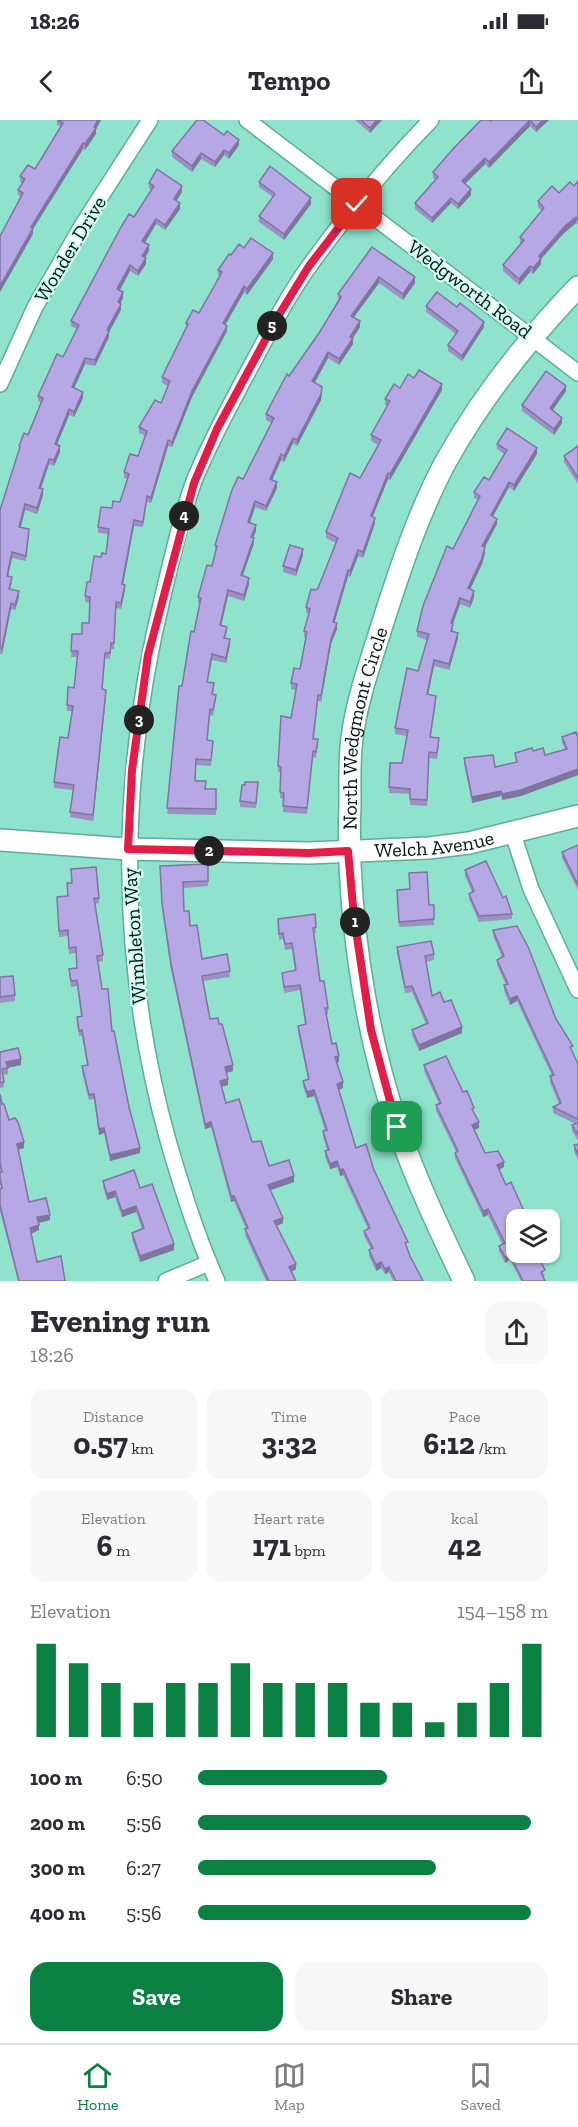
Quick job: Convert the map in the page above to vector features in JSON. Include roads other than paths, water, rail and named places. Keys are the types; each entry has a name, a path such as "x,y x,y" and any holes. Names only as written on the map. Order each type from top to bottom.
{"street":[{"name":"Wonder Drive","path":"0,384 40,298 82,224 150,120"},
{"name":"Wedgworth Road","path":"247,120 533,336 578,373"},
{"name":"Wimbleton Way","path":"218,1281 209,1263 175,1165 142,1030 132,948 128,849 132,770 148,655 194,483 217,429 277,318 309,266 384,169 431,120"},
{"name":"North Wedgmont Circle","path":"464,1281 432,1214 397,1127 371,1030 354,917 348,851 351,739 365,679 398,578 424,508 445,463 477,410 533,336 578,286"},
{"name":"Welch Avenue","path":"0,840 128,849 309,853 429,848 513,834 578,816"},
{"path":"513,834 531,889 578,990"},
{"path":"166,1281 209,1263"}]}
